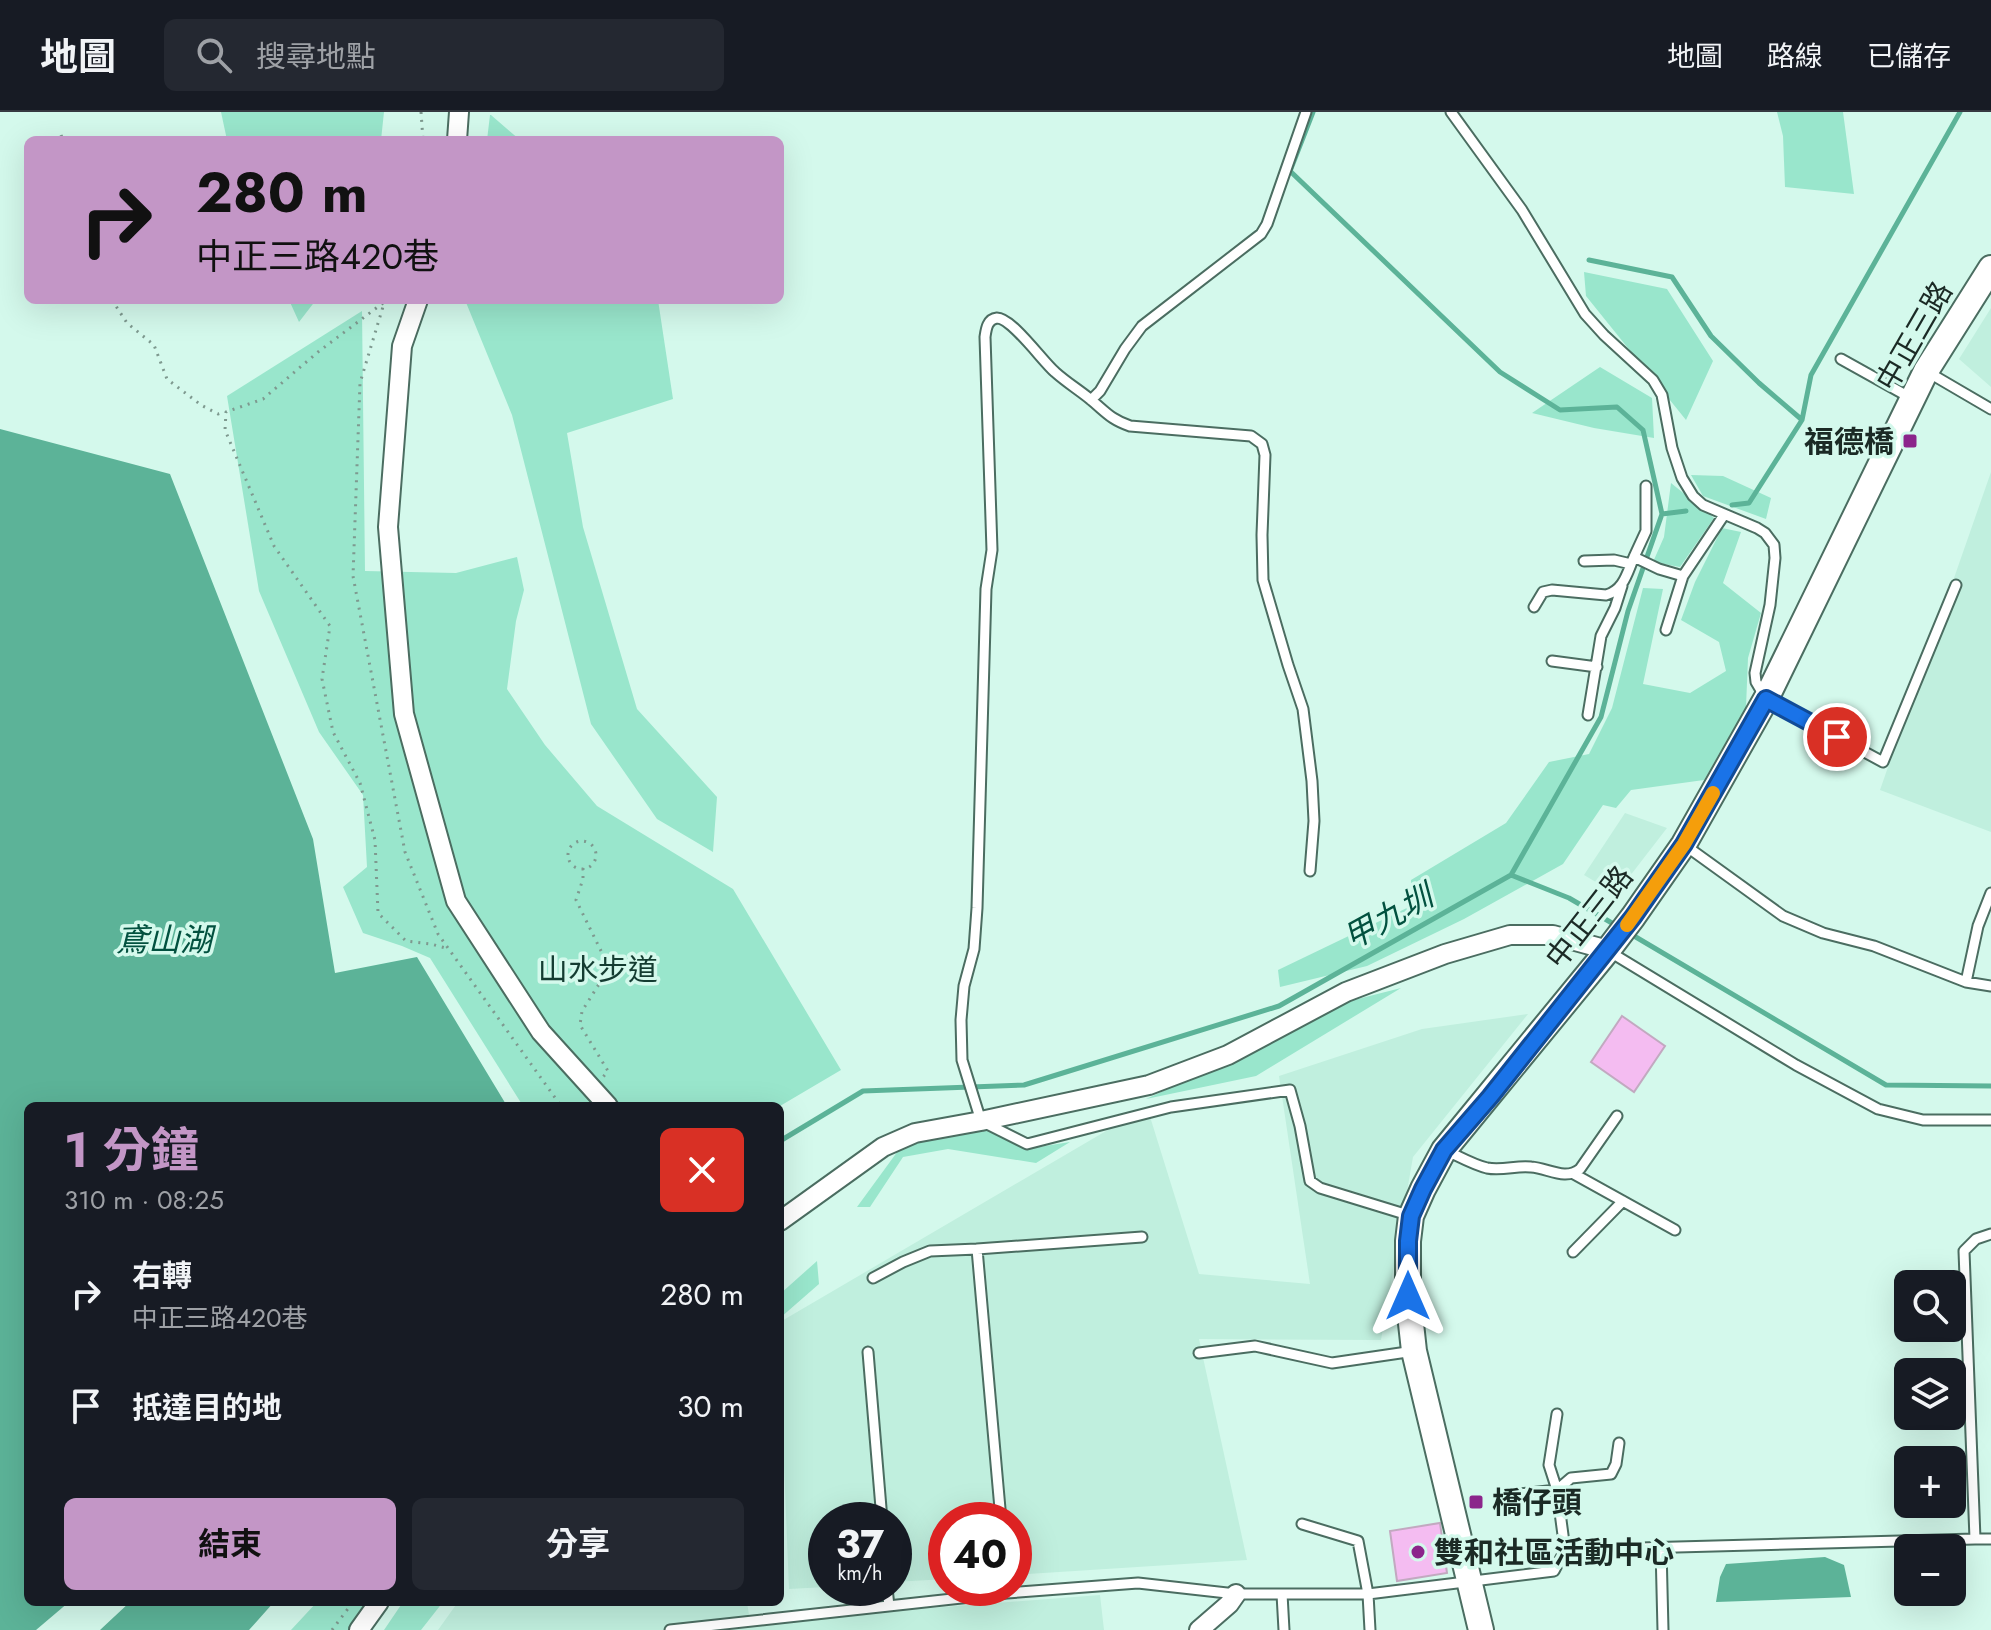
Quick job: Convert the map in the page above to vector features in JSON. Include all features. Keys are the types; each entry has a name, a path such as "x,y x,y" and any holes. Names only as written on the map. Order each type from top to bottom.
{"street":[{"path":"457,136 459,112"},
{"name":"中正三路","path":"1481,1630 1414,1351 1408,1296 1411,1216 1444,1150 1610,947 1684,844 1766,699 1926,371 1991,268"},
{"path":"417,304 402,346 388,527 404,714 456,901 541,1032 604,1102"},
{"path":"784,1218 883,1147 915,1133 1149,1085 1228,1055 1346,992 1445,954 1510,935 1553,935 1610,947"},
{"path":"1199,1630 1236,1594"},
{"path":"359,1630 376,1606"}],"lane":[{"path":"1091,400 1142,326 1261,234 1306,112"},
{"path":"1451,112 1522,210 1585,314 1653,380 1662,395 1672,448 1682,478 1693,496 1703,505 1757,528 1774,545 1770,605 1755,673 1756,682 1766,699 1883,762 1956,585"},
{"path":"1310,871 1314,821 1303,709 1263,580 1265,455 1262,444 1251,436 1130,426 1108,416 1053,371 1005,320 991,320 985,337 992,550 986,589 977,908 974,949 964,986 961,1020 962,1060 981,1121 1027,1144 1171,1107 1290,1090 1310,1181 1320,1188 1411,1216"},
{"path":"1841,359 1914,399"},
{"path":"1926,371 1991,409"},
{"path":"1588,715 1601,636 1646,531 1646,486"},
{"path":"1666,630 1683,576 1724,515"},
{"path":"1584,561 1634,560 1683,576"},
{"path":"1534,607 1543,592 1552,590 1606,595 1622,586"},
{"path":"1552,661 1597,667"},
{"path":"1684,844 1783,916 1823,933 1874,946 1966,982 1991,986"},
{"path":"1966,982 1978,926 1991,893"},
{"path":"1610,947 1796,1065 1878,1109 1923,1120 1991,1120"},
{"path":"1574,1174 1617,1116"},
{"path":"1444,1150 1483,1168 1499,1170 1531,1166 1560,1174 1574,1174 1675,1230"},
{"path":"1573,1252 1623,1201"},
{"path":"1975,1539 1964,1251 1976,1239 1991,1234"},
{"path":"873,1278 930,1251 1142,1237"},
{"path":"977,1249 999,1502"},
{"path":"1199,1353 1255,1346 1332,1363 1414,1351"},
{"path":"868,1352 880,1502"},
{"path":"1032,1589 1138,1583 1236,1594 1368,1594 1554,1571 1565,1550 1557,1490 1549,1465 1557,1414"},
{"path":"1510,1495 1557,1490 1571,1478 1611,1474 1619,1443"},
{"path":"1302,1524 1358,1541 1368,1594 1370,1630"},
{"path":"1565,1550 1991,1539"},
{"path":"1661,1548 1663,1630"},
{"path":"1282,1594 1284,1630"},
{"path":"670,1630 889,1606"}],"path":[{"path":"421,112 423,136"},
{"path":"115,304 127,323 154,345 167,379 218,414 263,399 381,304"},
{"path":"226,412 225,430 274,546 330,626 322,679 333,732 360,783 375,840 378,913 406,941 449,949"},
{"path":"580,841 592,845 595,853 594,861 583,868 574,866 569,858 569,849 580,841"},
{"path":"583,868 576,900 608,970 582,1011 580,1025 608,1071 592,1089"},
{"path":"332,1630 350,1606"}],"shaded area":[{"path":"1991,308 1991,387 1959,359"},
{"path":"1991,472 1991,832 1880,790"},
{"path":"1625,813 1667,828 1616,894 1584,875"},
{"path":"1528,1014 1413,1157 1381,1340 1199,1339 1247,1560 1032,1574 1032,1502 928,1502 928,1580 912,1581 912,1502 808,1502 808,1588 789,1589 784,1465 784,1320 1147,1107 1199,1274 1310,1284 1279,1076 1422,1029"},
{"path":"1100,1595 1104,1630 438,1630 455,1606 748,1606 750,1622 957,1606 1032,1606 1032,1600"}],"green space":[{"path":"221,112 384,112 381,136 226,136"},
{"path":"1777,112 1843,112 1854,194 1785,187 1783,136"},
{"path":"491,115 515,136 487,136"},
{"path":"1584,272 1667,289 1713,361 1686,420 1586,296"},
{"path":"291,304 313,304 299,322"},
{"path":"467,304 659,304 673,399 567,433 583,527 637,709 717,797 713,852 657,819 591,724 512,415"},
{"name":"山水步道","path":"362,311 365,571 456,573 517,557 524,590 516,621 507,689 545,745 597,806 733,889 841,1070 784,1104 520,1102 430,958 363,933 343,887 367,867 363,795 319,732 259,591 227,396"},
{"path":"1600,367 1652,398 1654,438 1532,413"},
{"path":"1691,475 1723,476 1771,498 1766,519 1703,496"},
{"path":"1671,483 1714,518 1680,567 1653,562 1664,537"},
{"path":"1722,528 1741,532 1723,583 1761,613 1748,658 1746,707 1704,780 1631,790 1616,808 1603,805 1563,864 1464,919 1367,966 1280,987 1278,970 1411,906 1411,880 1506,823 1549,762 1589,754 1612,708 1643,588 1663,589 1643,684 1690,693 1726,671 1719,642 1681,620 1695,582"},
{"path":"1401,988 1256,1076 1146,1099 1350,1001"},
{"path":"979,1127 1026,1149 1070,1142 1036,1163 948,1149 903,1157 870,1207 857,1207 903,1144"},
{"path":"817,1261 819,1284 784,1315 784,1290"},
{"path":"313,1606 367,1606 348,1630 291,1630"},
{"path":"400,1606 440,1606 421,1630 384,1630"}],"water":[{"name":"鳶山湖","path":"0,429 170,474 313,839 335,973 417,957 505,1102 24,1102 24,1606 64,1606 36,1630 0,1630"},
{"path":"1825,1557 1844,1565 1851,1597 1716,1602 1720,1577 1726,1564"},
{"path":"126,1606 270,1606 249,1630 100,1630"}],"building":[{"path":"1622,1016 1665,1046 1634,1092 1591,1062"},
{"name":"雙和社區活動中心","path":"1440,1523 1447,1573 1397,1581 1390,1531"}],"waterway":[{"path":"1313,112 1290,171 1500,372 1560,410 1617,407 1643,430 1662,514 1628,611 1601,717 1511,875"},
{"path":"1732,505 1749,503 1802,420 1811,375 1960,112"},
{"path":"1589,260 1672,277 1711,336 1801,419"},
{"path":"1662,514 1686,511"},
{"name":"甲九圳","path":"784,1139 863,1091 1024,1085 1279,1006 1511,875 1569,898 1617,926"},
{"name":"甲九圳","path":"1629,933 1886,1085 1991,1086"}],"slow traffic":[{"path":"1627,925 1684,844 1713,793"}],"place":[{"name":"福德橋","path":"1910,441"},
{"name":"橋仔頭","path":"1476,1502"},
{"name":"雙和社區活動中心","path":"1418,1552"}],"route":[{"path":"1408,1296 1411,1216 1444,1150 1633,917 1684,844 1766,699 1837,737"}]}
